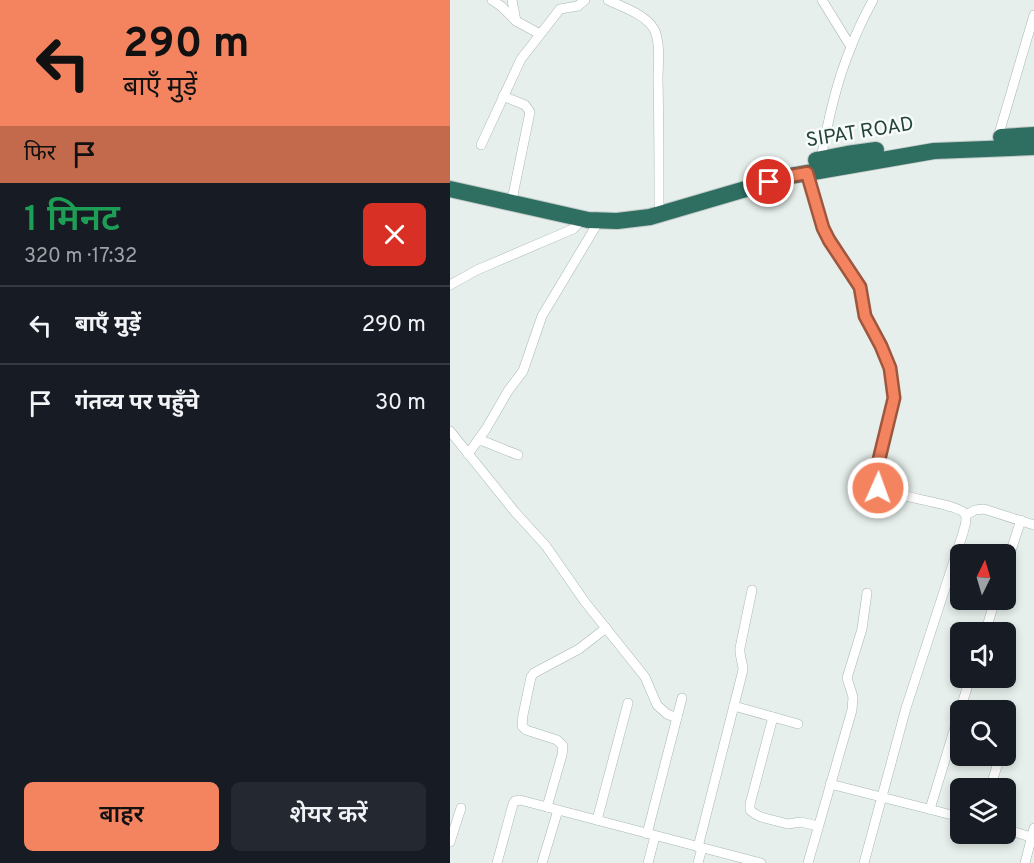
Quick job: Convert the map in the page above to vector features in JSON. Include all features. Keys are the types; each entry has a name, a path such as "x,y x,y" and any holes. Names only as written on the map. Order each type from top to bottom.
{"highway":[{"name":"SIPAT ROAD","path":"450,183 596,211 615,211 681,200 776,169 859,152 1034,135"},
{"path":"450,189 591,220 616,221 650,217 790,176 934,151 1034,147"}],"street":[{"path":"492,0 516,21 540,34"},
{"path":"512,0 516,21"},
{"path":"481,145 521,60 561,4 578,6 585,0"},
{"path":"608,0 646,21 656,34 660,141 659,205"},
{"path":"822,0 851,47"},
{"path":"821,159 832,106 851,47 873,0"},
{"path":"998,137 1034,15"},
{"path":"503,96 522,103 530,112 513,195"},
{"path":"807,173 823,228 860,287 865,316 890,368 894,398 875,476 875,486 883,491 961,510 966,515 963,533 906,708 864,863"},
{"path":"450,285 492,263 591,220"},
{"path":"468,454 523,371 542,316 591,220"},
{"path":"450,431 515,512 546,546 585,602 645,677 657,705 667,714 677,718"},
{"path":"478,441 518,455"},
{"path":"966,515 984,508 1034,525"},
{"path":"1013,544 1021,520"},
{"path":"698,863 743,670 739,654 752,590"},
{"path":"808,863 852,710 853,697 847,678 862,629 867,592"},
{"path":"547,807 563,746 557,740 526,730 522,726 531,677 534,673 579,649 606,628"},
{"path":"930,809 967,688"},
{"path":"648,863 651,835 682,698"},
{"path":"597,820 628,702"},
{"path":"734,706 798,724"},
{"path":"773,717 750,810 761,817 785,823 801,822 818,826"},
{"path":"830,784 950,814"},
{"path":"497,863 513,804 524,800 761,863"},
{"path":"450,842 460,808"},
{"path":"542,863 558,810"},
{"path":"1016,831 1033,834 1025,863"}],"route":[{"path":"769,182 807,173 823,228 860,287 868,322 890,368 894,398 875,476 875,486 878,488"}]}
